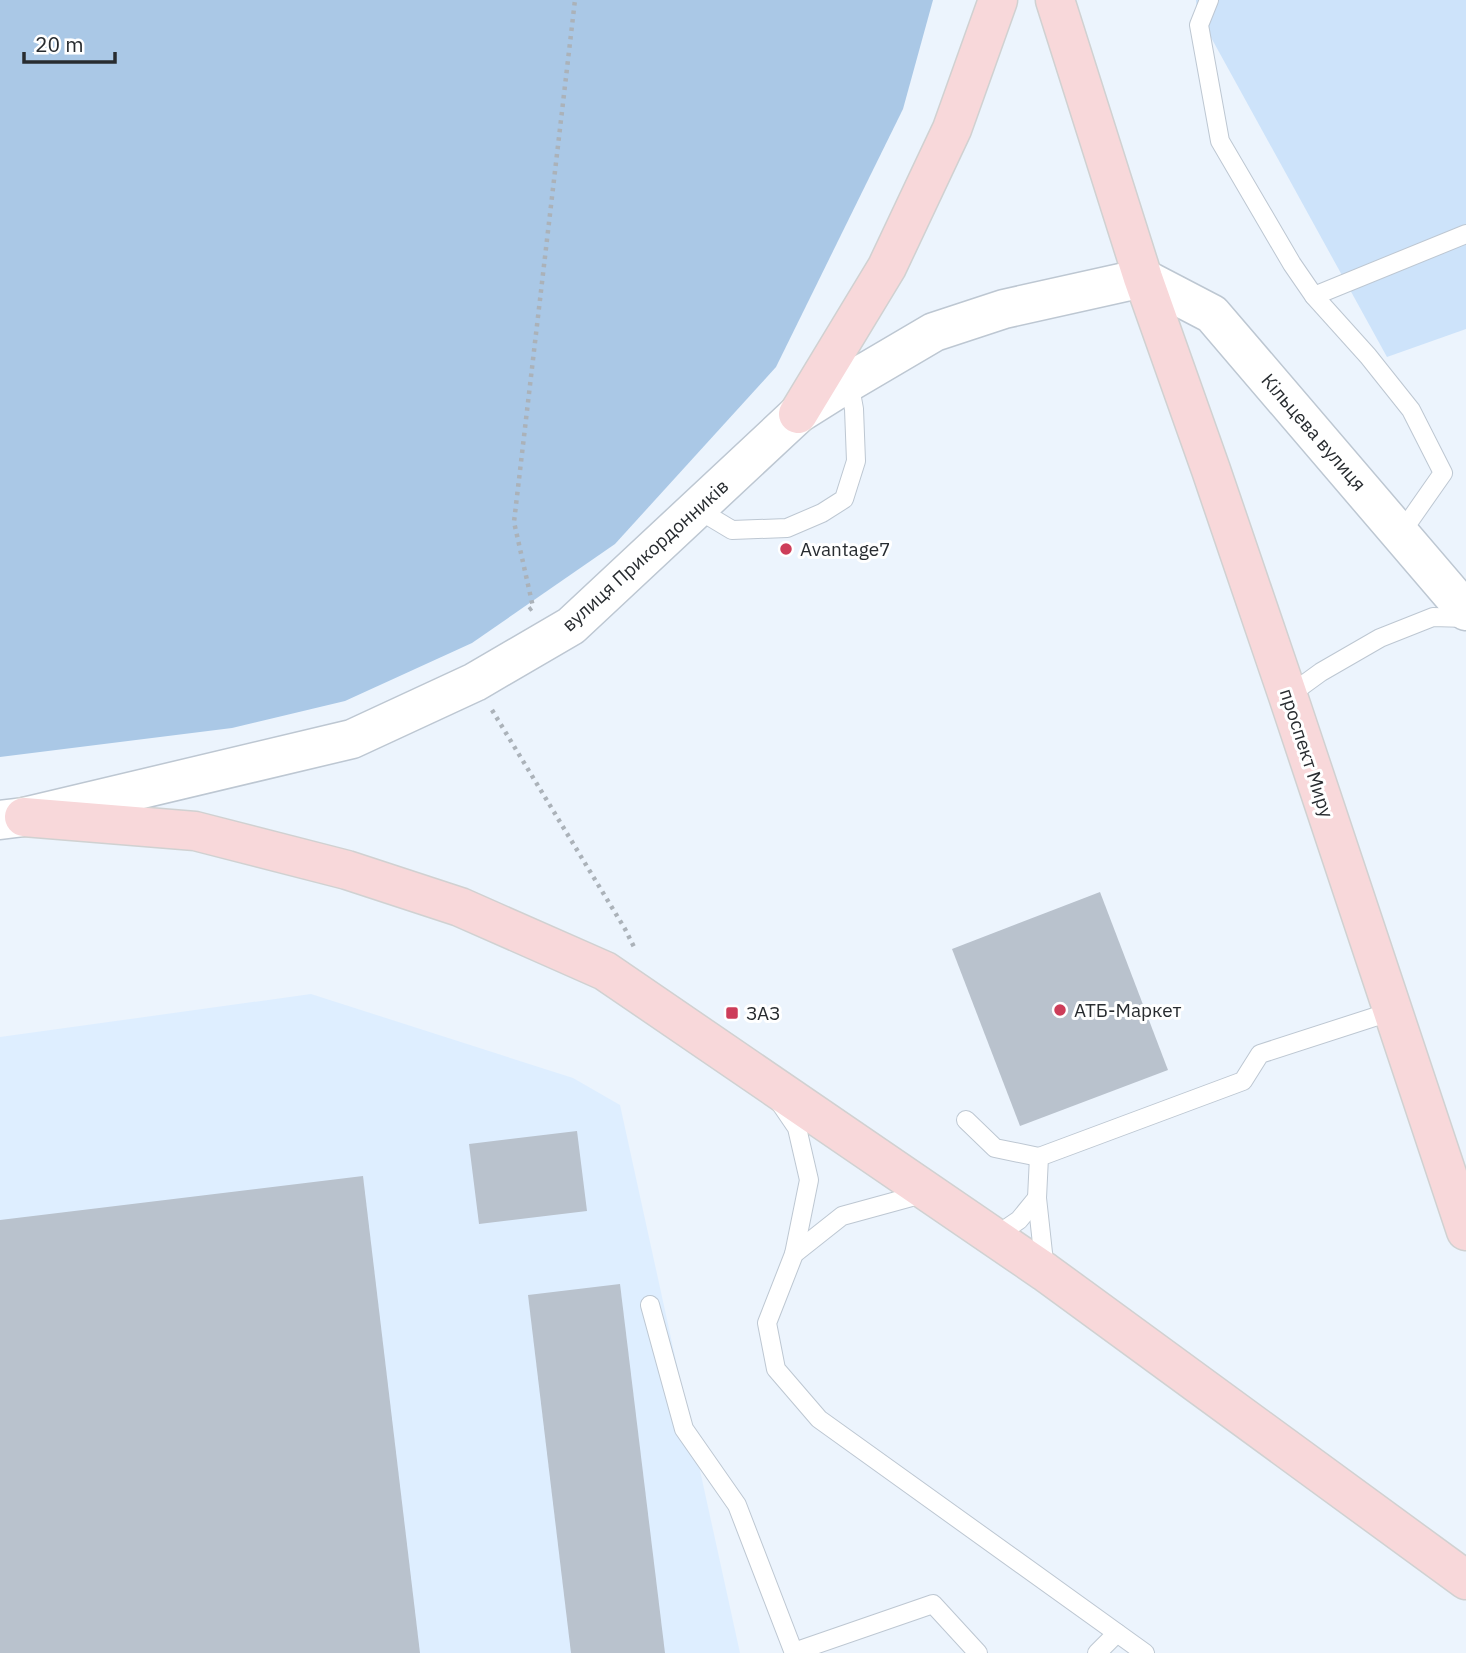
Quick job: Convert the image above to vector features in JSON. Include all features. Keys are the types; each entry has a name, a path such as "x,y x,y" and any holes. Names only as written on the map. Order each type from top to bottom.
{"main road":[{"path":"798,414 887,267 952,129 998,0"},
{"name":"проспект Миру","path":"1055,0 1143,278 1216,482 1466,1231"},
{"path":"12,819 195,831 347,870 460,907 605,971 1045,1272 1466,1580"}],"street":[{"name":"вулиця Прикордонників","path":"12,819 352,739 475,682 571,626 798,414 849,382 934,332 1004,309 1143,278"},
{"name":"Кільцева вулиця","path":"1143,278 1212,314 1466,611"}],"lane":[{"path":"1209,0 1199,24 1220,141 1292,264 1314,296 1368,356 1411,410 1443,473 1401,533"},
{"path":"1314,296 1466,234"},
{"path":"697,509 732,530 787,528 822,513 844,499 856,460 854,409 849,382"},
{"path":"1288,696 1321,672 1380,638 1433,617 1466,618"},
{"path":"965,1120 995,1148 1039,1157 1243,1081 1260,1054 1393,1011"},
{"path":"765,1080 797,1128 809,1180 794,1254 768,1323 776,1369 819,1419 1145,1653"},
{"path":"1039,1157 1037,1198 1045,1272"},
{"path":"794,1254 842,1216 930,1192"},
{"path":"994,1237 1019,1220 1037,1198"},
{"path":"650,1305 684,1429 737,1506 794,1653 933,1604 978,1653"},
{"path":"1097,1653 1117,1633"}],"path":[{"path":"521,615 533,607 514,522 575,0"},
{"path":"475,682 638,953"}],"shaded area":[{"path":"0,0 933,0 903,109 776,367 615,544 472,643 345,701 232,728 0,757"},
{"path":"1196,0 1466,0 1466,329 1387,357 1197,12"},
{"path":"311,994 573,1078 620,1105 740,1653 0,1653 0,1037"}],"building":[{"name":"АТБ-Маркет","path":"1100,892 1168,1070 1020,1126 952,949"},
{"path":"577,1131 587,1211 479,1224 469,1144"},
{"path":"363,1176 420,1653 0,1653 0,1220"},
{"path":"620,1284 665,1653 571,1653 528,1295"}],"place":[{"name":"Avantage7","path":"786,549"},
{"name":"АТБ-Маркет","path":"1060,1010"},
{"name":"ЗАЗ","path":"732,1013"}]}
